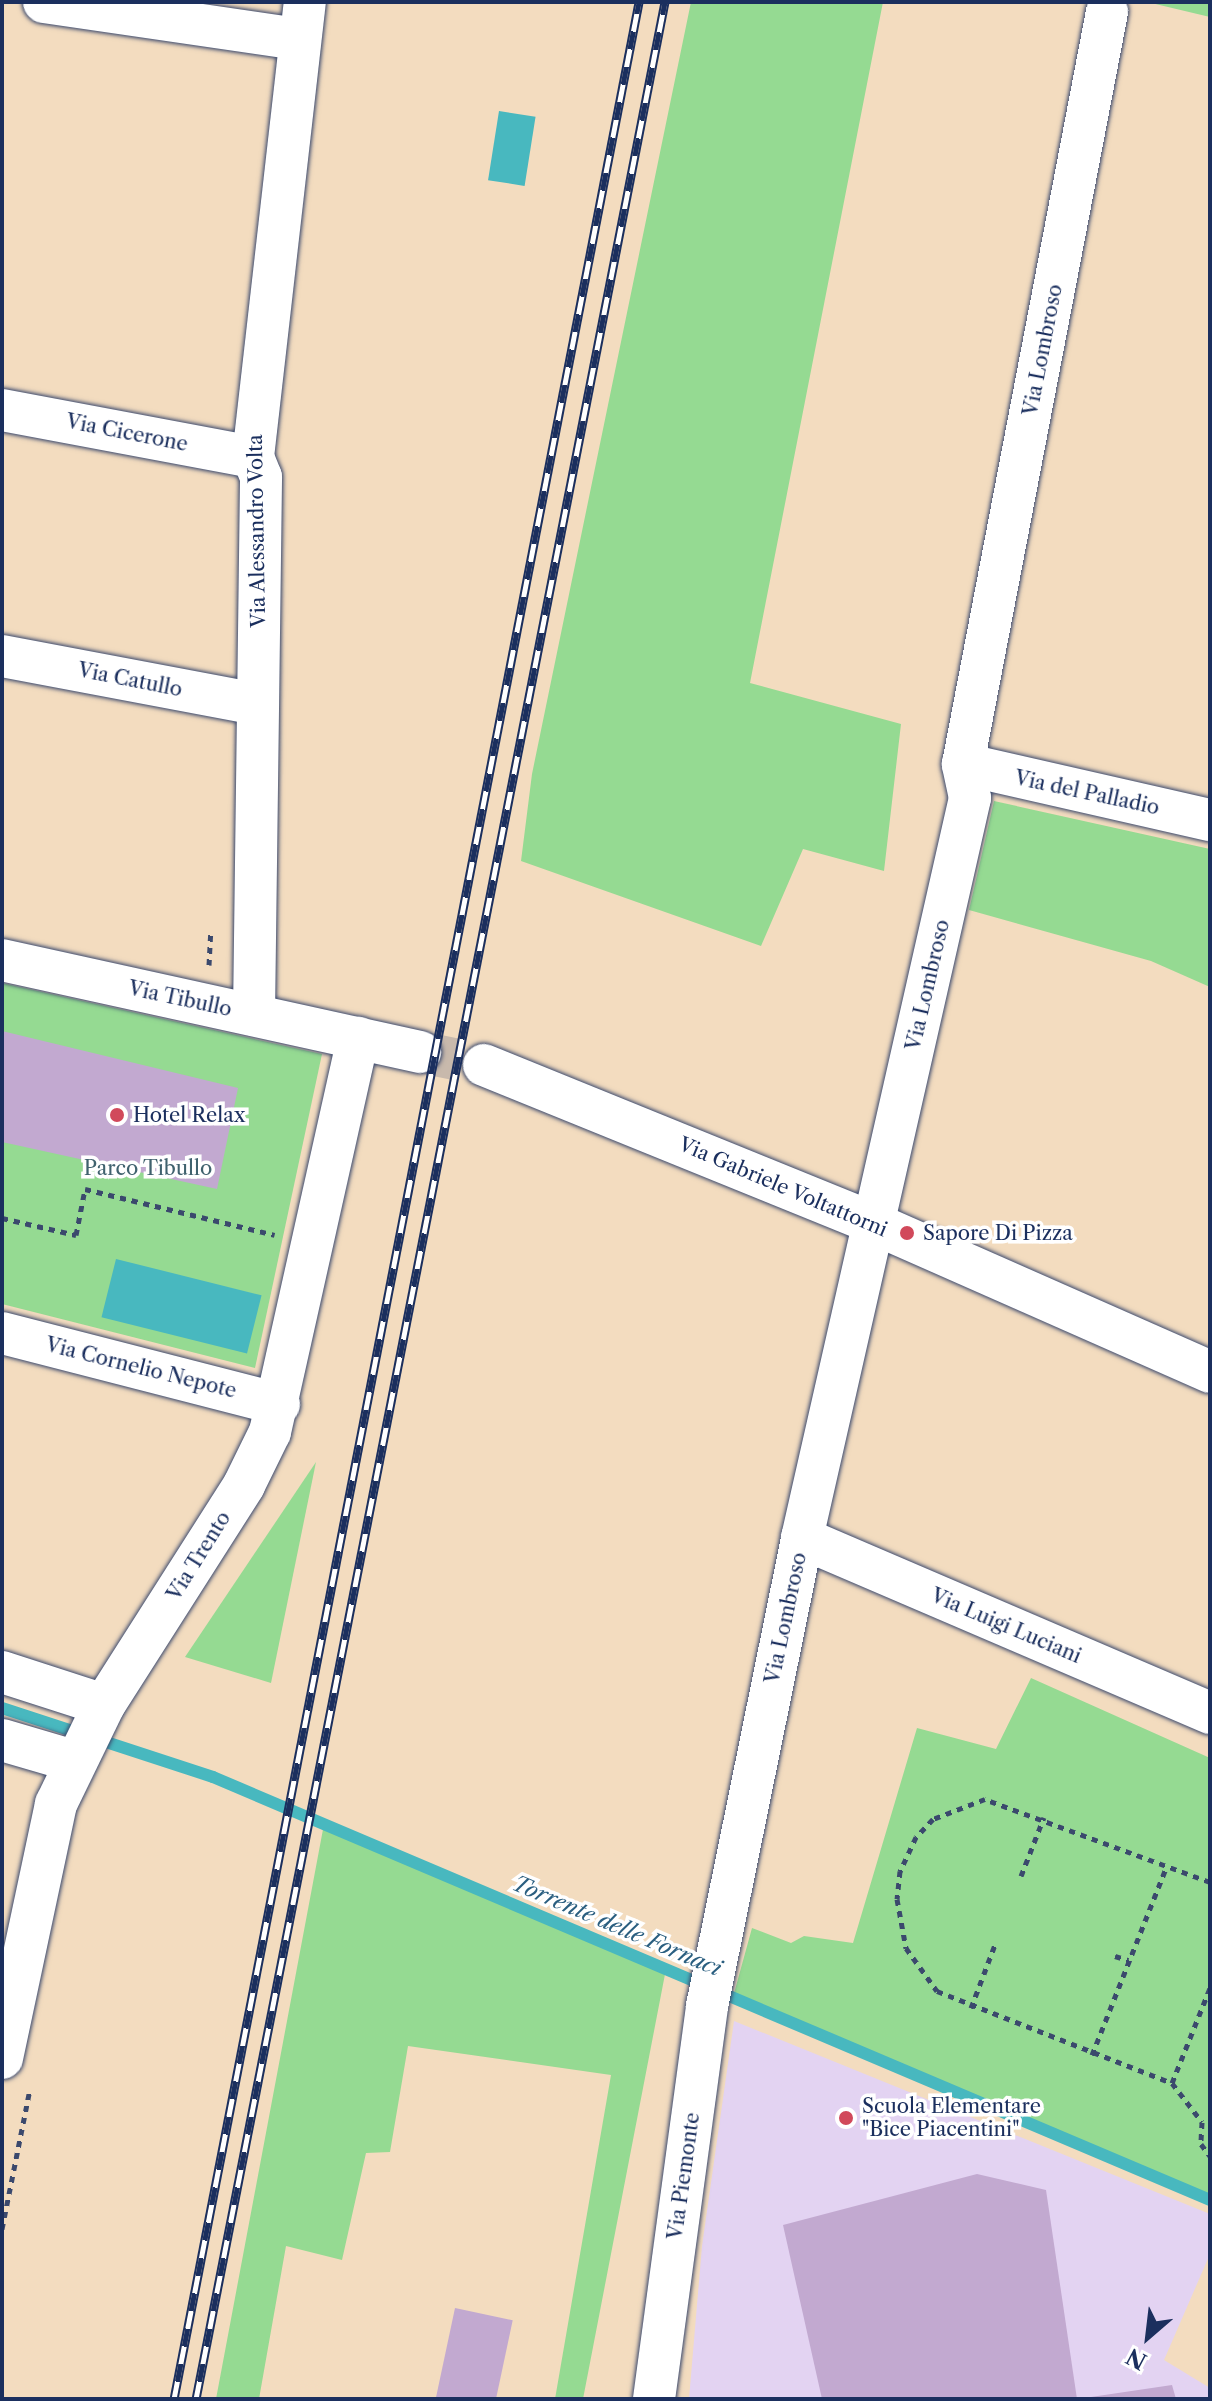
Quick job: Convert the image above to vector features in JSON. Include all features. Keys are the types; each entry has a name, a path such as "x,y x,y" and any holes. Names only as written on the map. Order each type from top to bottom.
{"street":[{"path":"44,2 302,20"},
{"name":"Via Lombroso","path":"717,1954 802,1538 970,798 963,764 1107,12"},
{"name":"Via Alessandro Volta","path":"254,1015 261,477 253,457 302,20"},
{"name":"Via Cicerone","path":"2,410 253,457"},
{"name":"Via Catullo","path":"2,656 257,704"},
{"name":"Via del Palladio","path":"963,764 1210,820"},
{"name":"Via Tibullo","path":"2,960 358,1038"},
{"path":"358,1038 420,1052"},
{"name":"Via Trento","path":"2,2058 44,1845 74,1761 104,1705 244,1485 279,1404 358,1038"},
{"name":"Via Gabriele Voltattorni","path":"484,1065 875,1224 1210,1372"},
{"name":"Via Cornelio Nepote","path":"2,1333 279,1404"},
{"name":"Via Luigi Luciani","path":"802,1538 1210,1713"},
{"path":"2,1672 104,1705"},
{"path":"2,1740 74,1761"},
{"name":"Via Piemonte","path":"654,2399 707,2006 717,1954"}],"path":[{"path":"209,966 211,921"},
{"path":"2,1218 76,1235 85,1189 314,1244"},
{"path":"1210,1882 1044,1817 985,1799 967,1803 933,1819 916,1837 900,1871 897,1909 906,1948 937,1991 971,2008 1172,2083 1202,2122 1201,2144 1210,2156"},
{"path":"1021,1876 1044,1817"},
{"path":"1092,2055 1167,1866"},
{"path":"971,2008 996,1942"},
{"path":"1115,1956 1128,1960"},
{"path":"1172,2083 1210,1988"}],"shaded area":[{"name":"Scuola Elementare \"Bice Piacentini\"","path":"734,2021 1210,2214 1210,2254 1164,2360 1210,2388 1210,2399 689,2399 702,2246"}],"green space":[{"path":"691,2 883,2 750,683 901,724 884,871 803,849 761,946 521,861 532,774"},
{"path":"1147,2 1210,2 1210,17"},
{"path":"994,801 1210,849 1210,987 1151,961 969,910"},
{"name":"Parco Tibullo","path":"2,983 322,1054 255,1368 2,1304"},
{"path":"316,1462 271,1683 185,1657"},
{"path":"1031,1678 1210,1758 1210,2200 733,1997 752,1928 791,1943 804,1936 853,1943 917,1728 996,1749"},
{"path":"324,1824 666,1969 583,2399 555,2399 611,2075 408,2046 390,2152 366,2153 342,2260 286,2246 259,2399 216,2399"}],"water":[{"path":"499,111 536,117 525,186 488,180"},
{"path":"116,1259 262,1295 247,1354 101,1317"}],"building":[{"name":"Hotel Relax","path":"2,1031 238,1088 217,1189 2,1142"},
{"path":"977,2174 1046,2190 1077,2399 822,2399 783,2225"},
{"path":"455,2308 513,2320 496,2399 436,2399"},
{"path":"1172,2385 1176,2399 1091,2399 1091,2397"}],"waterway":[{"name":"Torrente delle Fornaci","path":"2,1708 213,1777 1210,2200"}],"tunnel":[{"path":"420,1052 484,1065"}],"railway":[{"path":"174,2399 639,2"},
{"path":"196,2399 665,2"}],"place":[{"name":"Hotel Relax","path":"117,1115"},
{"name":"Sapore Di Pizza","path":"907,1233"},
{"name":"Scuola Elementare \"Bice Piacentini\"","path":"846,2118"}]}
